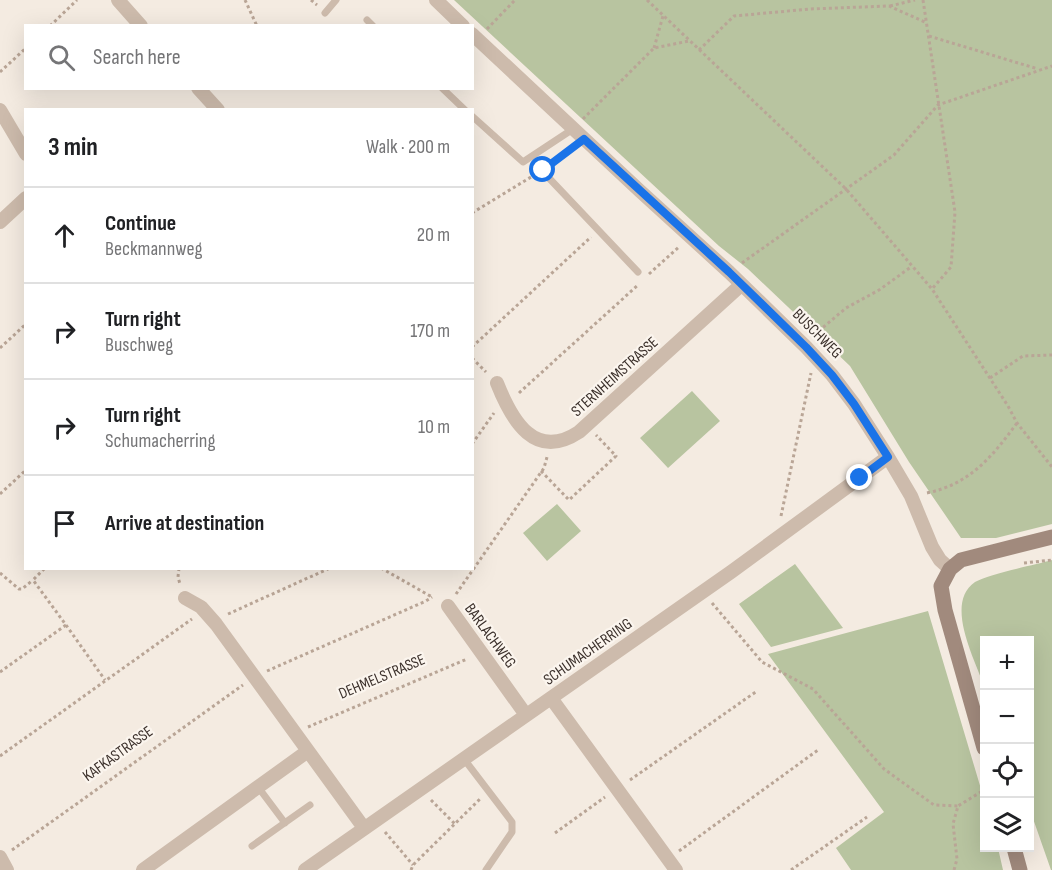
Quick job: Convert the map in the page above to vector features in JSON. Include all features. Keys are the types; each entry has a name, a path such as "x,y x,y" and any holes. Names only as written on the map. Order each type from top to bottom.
{"street":[{"path":"118,0 139,24"},
{"path":"435,0 461,24"},
{"name":"BUSCHWEG","path":"475,36 729,272 832,375 854,404 888,457 911,496 932,547 940,560 950,569"},
{"path":"200,90 216,108"},
{"path":"0,110 24,151"},
{"path":"0,222 24,200"},
{"name":"STERNHEIMSTRASSE","path":"552,443 565,441 587,425 741,285"},
{"path":"497,383 504,402 516,421 532,437 552,443"},
{"name":"SCHUMACHERRING","path":"310,869 370,824 702,592 888,457"},
{"path":"983,744 945,610 941,586 950,569 961,560 1052,537"},
{"path":"185,598 208,616 308,752 370,824"},
{"name":"BARLACHWEG","path":"448,606 526,715"},
{"path":"551,698 672,864"},
{"path":"142,870 308,752"},
{"path":"1015,852 1020,870"},
{"path":"0,857 7,870"}],"lane":[{"path":"325,13 336,0"},
{"path":"444,90 463,108"},
{"path":"474,118 523,162 573,129"},
{"path":"547,176 638,272"},
{"path":"464,759 512,822 512,832 486,870"},
{"path":"258,787 285,823"},
{"path":"252,846 310,805"}],"path":[{"path":"52,24 77,0"},
{"path":"245,0 256,24"},
{"path":"475,36 514,0"},
{"path":"647,0 846,189 932,289 1017,423 1052,467"},
{"path":"699,51 734,16 810,9 889,6 915,0"},
{"path":"923,0 955,212 951,267 932,289"},
{"path":"889,6 927,23"},
{"path":"573,129 654,48 663,16"},
{"path":"929,36 1040,69"},
{"path":"654,48 689,41"},
{"path":"0,72 24,50"},
{"path":"729,272 894,155 939,105 1052,66"},
{"path":"474,212 543,170 584,139"},
{"path":"474,345 599,230"},
{"path":"474,441 504,402 690,237"},
{"path":"802,343 820,332 846,308 879,290 912,266"},
{"path":"0,348 24,326"},
{"path":"990,378 1023,356 1052,355"},
{"path":"776,538 814,356"},
{"path":"474,360 497,383"},
{"path":"911,496 947,489 972,473 995,454 1017,423"},
{"path":"541,471 569,500 616,456 587,425"},
{"name":"BARLACHWEG","path":"474,567 541,471 552,443"},
{"path":"0,494 24,472"},
{"path":"0,573 22,589 43,570"},
{"path":"0,756 105,680 208,616 325,570"},
{"name":"BARLACHWEG","path":"386,570 448,606"},
{"name":"BARLACHWEG","path":"459,589 472,570"},
{"path":"33,580 105,680"},
{"path":"702,592 762,662 813,689 884,769 934,806 958,806 980,792"},
{"path":"255,677 432,597"},
{"path":"0,672 66,625"},
{"name":"DEHMELSTRASSE","path":"295,733 481,652"},
{"name":"KAFKASTRASSE","path":"0,857 255,677"},
{"path":"555,833 757,691"},
{"path":"672,864 818,750"},
{"path":"420,789 455,824"},
{"path":"411,870 413,865 481,798"},
{"path":"954,870 957,859 953,824 958,806"},
{"path":"791,870 867,817"},
{"path":"370,824 413,865"}],"green space":[{"path":"454,0 1052,0 1052,524 996,538 961,538 909,462 850,366 748,269 719,246"},
{"path":"692,391 720,421 668,468 640,438"},
{"path":"557,504 581,531 547,561 523,533"},
{"path":"1052,560 1052,870 1034,821 1034,636 980,636 980,676 964,632 962,603 966,591 975,582"},
{"path":"795,564 843,628 771,647 739,604"},
{"path":"928,611 980,786 980,852 999,852 1003,870 851,870 836,848 884,812 768,654"}],"route":[{"path":"543,170 584,139 729,272 832,375 854,404 888,457 860,478"}]}
